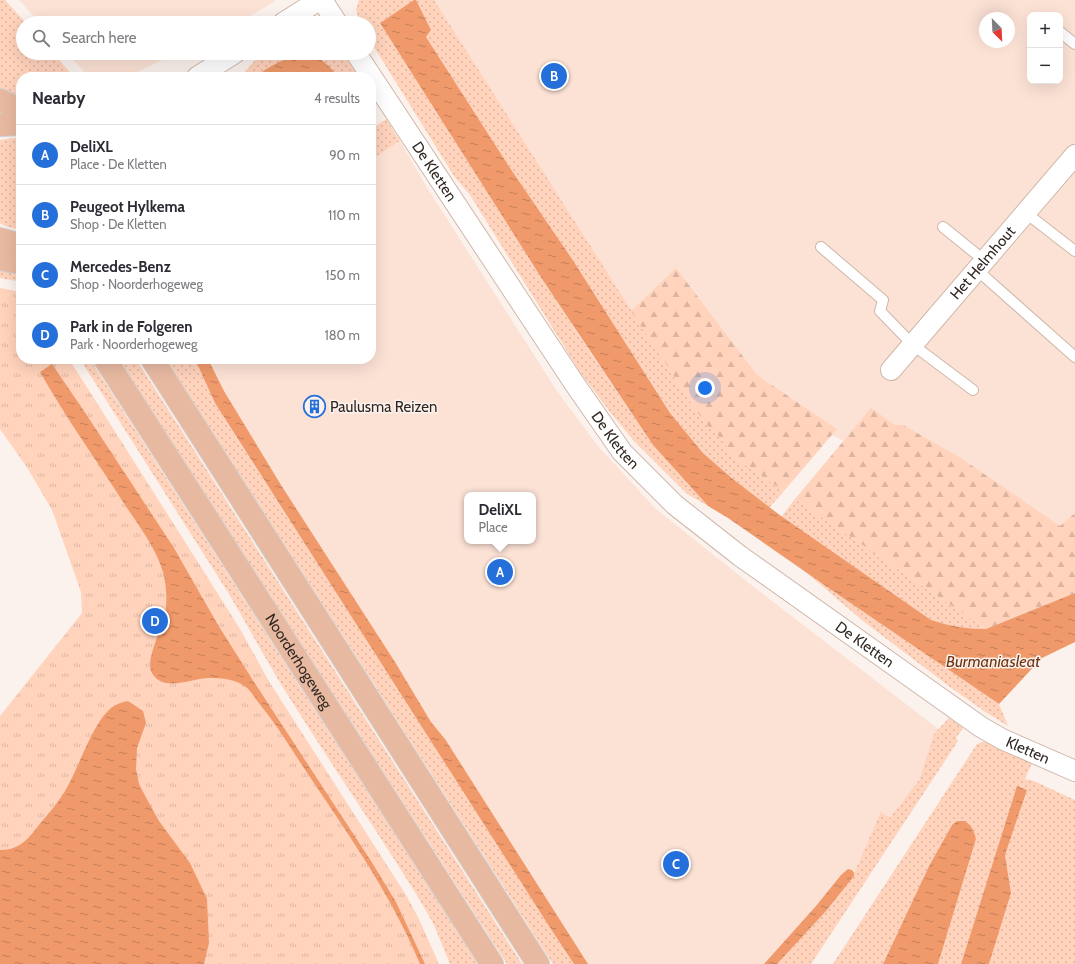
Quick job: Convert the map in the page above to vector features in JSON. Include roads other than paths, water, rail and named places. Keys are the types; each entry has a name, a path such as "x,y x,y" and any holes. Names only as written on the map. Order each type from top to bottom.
{"main road":[{"path":"0,238 16,258"},
{"name":"Noorderhogeweg","path":"108,364 492,964"},
{"path":"155,364 538,964"}],"street":[{"path":"294,16 320,0 332,16"},
{"path":"205,72 224,60"},
{"name":"De Kletten","path":"361,60 369,72"},
{"name":"De Kletten","path":"376,83 574,383 622,452 675,505 740,556 981,727"},
{"name":"Het Helmhout","path":"891,370 1075,155"},
{"name":"Kletten","path":"981,727 1002,739 1075,771"}],"lane":[{"path":"1063,34 1075,44"},
{"path":"1026,213 1075,251"},
{"path":"942,227 1075,357"},
{"path":"821,247 883,300 880,311 913,345 973,390"}],"water":[{"name":"Burmaniasleat","path":"416,0 431,30 426,37 510,168 572,259 670,413 703,453 734,480 781,516 931,620 958,627 986,629 1075,593 1075,642 1042,658 999,704 728,518 708,506 653,445 544,282 380,23"},
{"path":"284,60 321,60 334,72 263,72"},
{"path":"52,364 174,548 218,625 371,861 396,902 425,964 420,964 394,909 363,857 282,735 249,690 237,682 219,678 209,678 178,683 163,682 157,679 152,673 150,667 151,660 166,607 166,590 163,572 147,537 71,423 40,372"},
{"path":"197,364 210,364 224,391 281,485 395,662 431,722 445,739 588,964 574,964 215,403"},
{"path":"128,701 143,711 146,723 137,748 136,769 139,784 159,821 190,863 207,899 209,943 204,964 0,964 0,850 7,850 18,846 31,835 65,791 92,735 104,715 115,705"},
{"path":"1017,786 1027,790 1005,855 1011,893 989,964 961,964"},
{"path":"957,821 965,821 972,829 976,839 938,964 883,964 929,866 952,825"},
{"path":"848,869 852,870 854,876 826,911 777,964 764,964 816,906 841,875"}],"place":[{"name":"Peugeot Hylkema","path":"554,76"},
{"name":"Paulusma Reizen","path":"315,407"},
{"name":"DeliXL","path":"500,572"},
{"name":"Park in de Folgeren","path":"155,621"},
{"name":"Mercedes-Benz","path":"676,864"}]}
